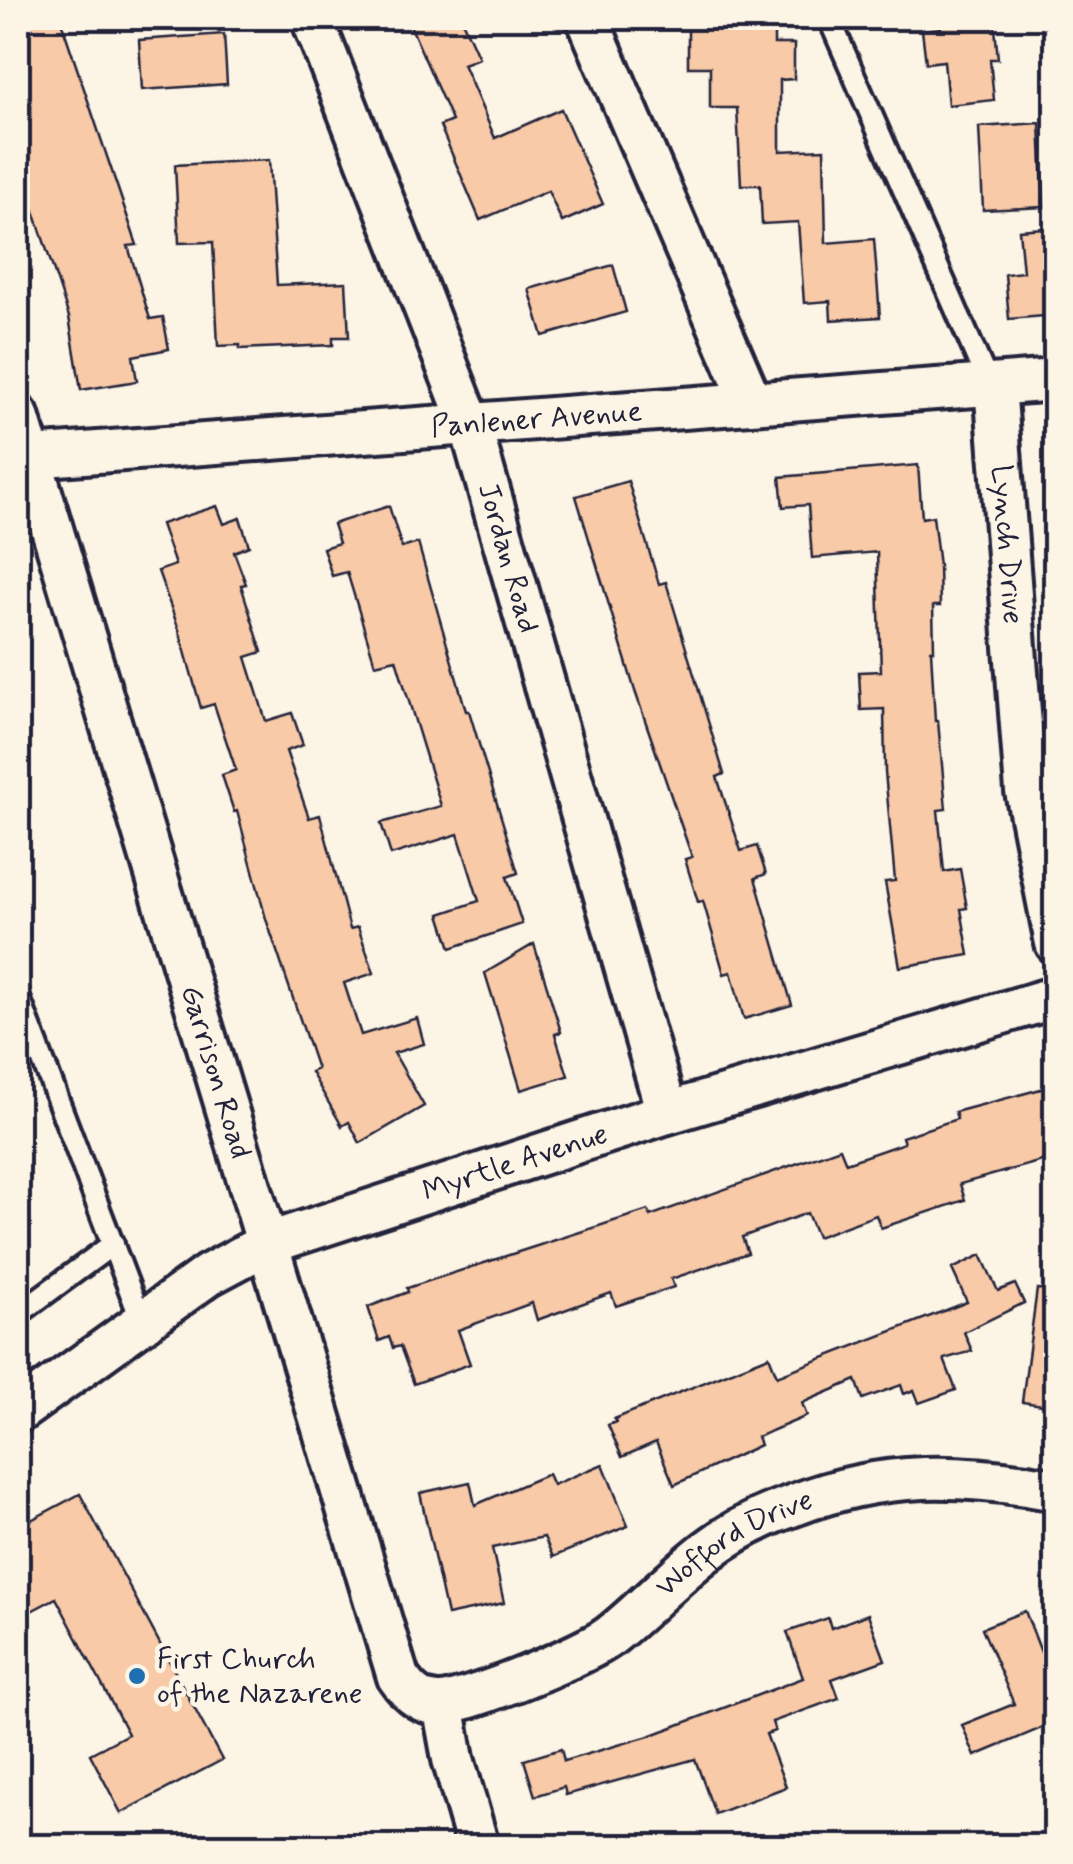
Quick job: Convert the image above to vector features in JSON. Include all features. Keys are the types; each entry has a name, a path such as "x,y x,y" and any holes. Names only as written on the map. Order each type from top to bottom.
{"street":[{"name":"Jordan Road","path":"312,18 470,424 667,1113"},
{"path":"587,18 751,401"},
{"name":"Panlener Avenue","path":"25,458 1056,380"},
{"name":"Lynch Drive","path":"992,385 1026,792 1056,943"},
{"name":"Garrison Road","path":"18,416 25,458 398,1677 406,1690 418,1698 443,1704"},
{"name":"Myrtle Avenue","path":"18,1412 208,1275 266,1244 667,1113 1056,996"},
{"name":"Wofford Drive","path":"443,1704 490,1690 606,1639 706,1552 794,1504 908,1476 948,1476 1056,1490"},
{"path":"443,1704 452,1759 478,1846"}],"lane":[{"path":"829,18 992,385"},
{"path":"18,995 142,1322"},
{"path":"18,1314 113,1244"}],"building":[{"path":"18,18 60,18 137,245 128,246 150,319 163,317 169,349 133,356 137,381 81,390 69,317 18,163"},
{"path":"407,18 461,18 479,58 463,64 495,138 561,109 603,204 562,222 548,191 480,220 440,126 452,121"},
{"path":"940,18 994,18 998,59 990,59 994,100 948,105 944,61 926,63 922,30 941,28"},
{"path":"774,27 774,44 794,44 794,79 780,80 780,151 824,149 826,243 874,239 880,317 831,320 830,301 804,303 798,222 762,224 760,185 741,185 737,108 710,108 710,67 688,67 688,28"},
{"path":"224,34 227,84 142,90 139,40"},
{"path":"1040,123 1044,207 983,210 979,127"},
{"path":"269,160 277,285 346,282 349,337 333,337 333,345 240,349 240,345 218,346 213,242 179,243 175,165"},
{"path":"1056,227 1056,315 1009,319 1005,274 1023,272 1019,230"},
{"path":"613,265 626,312 543,336 529,289"},
{"path":"918,465 922,518 933,516 939,566 940,606 933,606 931,650 946,809 938,810 944,872 960,869 967,908 961,909 969,955 900,967 885,882 895,881 885,772 884,709 861,710 859,672 881,671 877,552 812,558 808,505 783,507 780,477"},
{"path":"628,481 659,584 666,582 724,774 717,777 741,851 757,846 766,874 755,878 792,1005 744,1019 731,972 724,974 703,901 698,902 685,859 692,857 635,691 576,496"},
{"path":"217,506 224,524 240,518 249,546 234,552 262,652 246,657 266,721 292,713 303,745 286,751 309,818 320,815 350,929 358,927 374,973 344,983 361,1035 417,1018 424,1044 394,1053 424,1106 360,1143 349,1122 342,1126 311,1072 317,1069 266,919 237,811 234,812 222,775 236,770 214,704 201,708 158,571 175,565 161,524"},
{"path":"389,506 402,548 418,543 518,873 507,877 522,924 451,948 440,914 479,901 458,834 391,855 381,823 441,806 396,659 375,664 347,572 332,576 323,548 339,543 333,524"},
{"path":"534,944 561,1032 555,1034 568,1076 521,1090 485,973"},
{"path":"1056,1085 1056,1157 960,1184 965,1200 881,1228 876,1215 817,1237 807,1213 742,1237 748,1253 671,1279 674,1287 616,1306 611,1293 537,1320 532,1303 458,1330 470,1364 414,1384 400,1346 393,1348 389,1337 379,1341 368,1307 408,1292 407,1288 648,1210 650,1216 840,1148 846,1163 904,1143 902,1137 957,1119 955,1112"},
{"path":"981,1255 998,1291 1015,1284 1024,1303 964,1332 972,1351 944,1359 956,1390 919,1403 914,1390 904,1394 901,1385 863,1399 856,1380 802,1403 807,1416 757,1437 760,1445 674,1485 656,1442 622,1457 608,1425 616,1422 614,1419 769,1356 777,1376 967,1302 952,1269"},
{"path":"1037,1289 1056,1290 1056,1407 1022,1402"},
{"path":"603,1464 628,1526 553,1557 544,1537 492,1548 504,1603 447,1615 420,1493 470,1482 475,1505 548,1474 553,1485"},
{"name":"First Church of the Nazarene","path":"80,1494 222,1760 121,1813 90,1754 128,1734 56,1598 18,1618 18,1527"},
{"path":"1025,1611 1041,1652 1056,1646 1056,1722 975,1756 962,1725 1014,1704 982,1628"},
{"path":"868,1614 885,1660 832,1679 839,1698 772,1722 775,1731 766,1734 786,1787 715,1814 695,1759 566,1795 564,1787 535,1796 524,1760 561,1749 564,1761 649,1736 803,1678 787,1632 828,1618 831,1628"}],"place":[{"name":"First Church of the Nazarene","path":"137,1676"}]}
